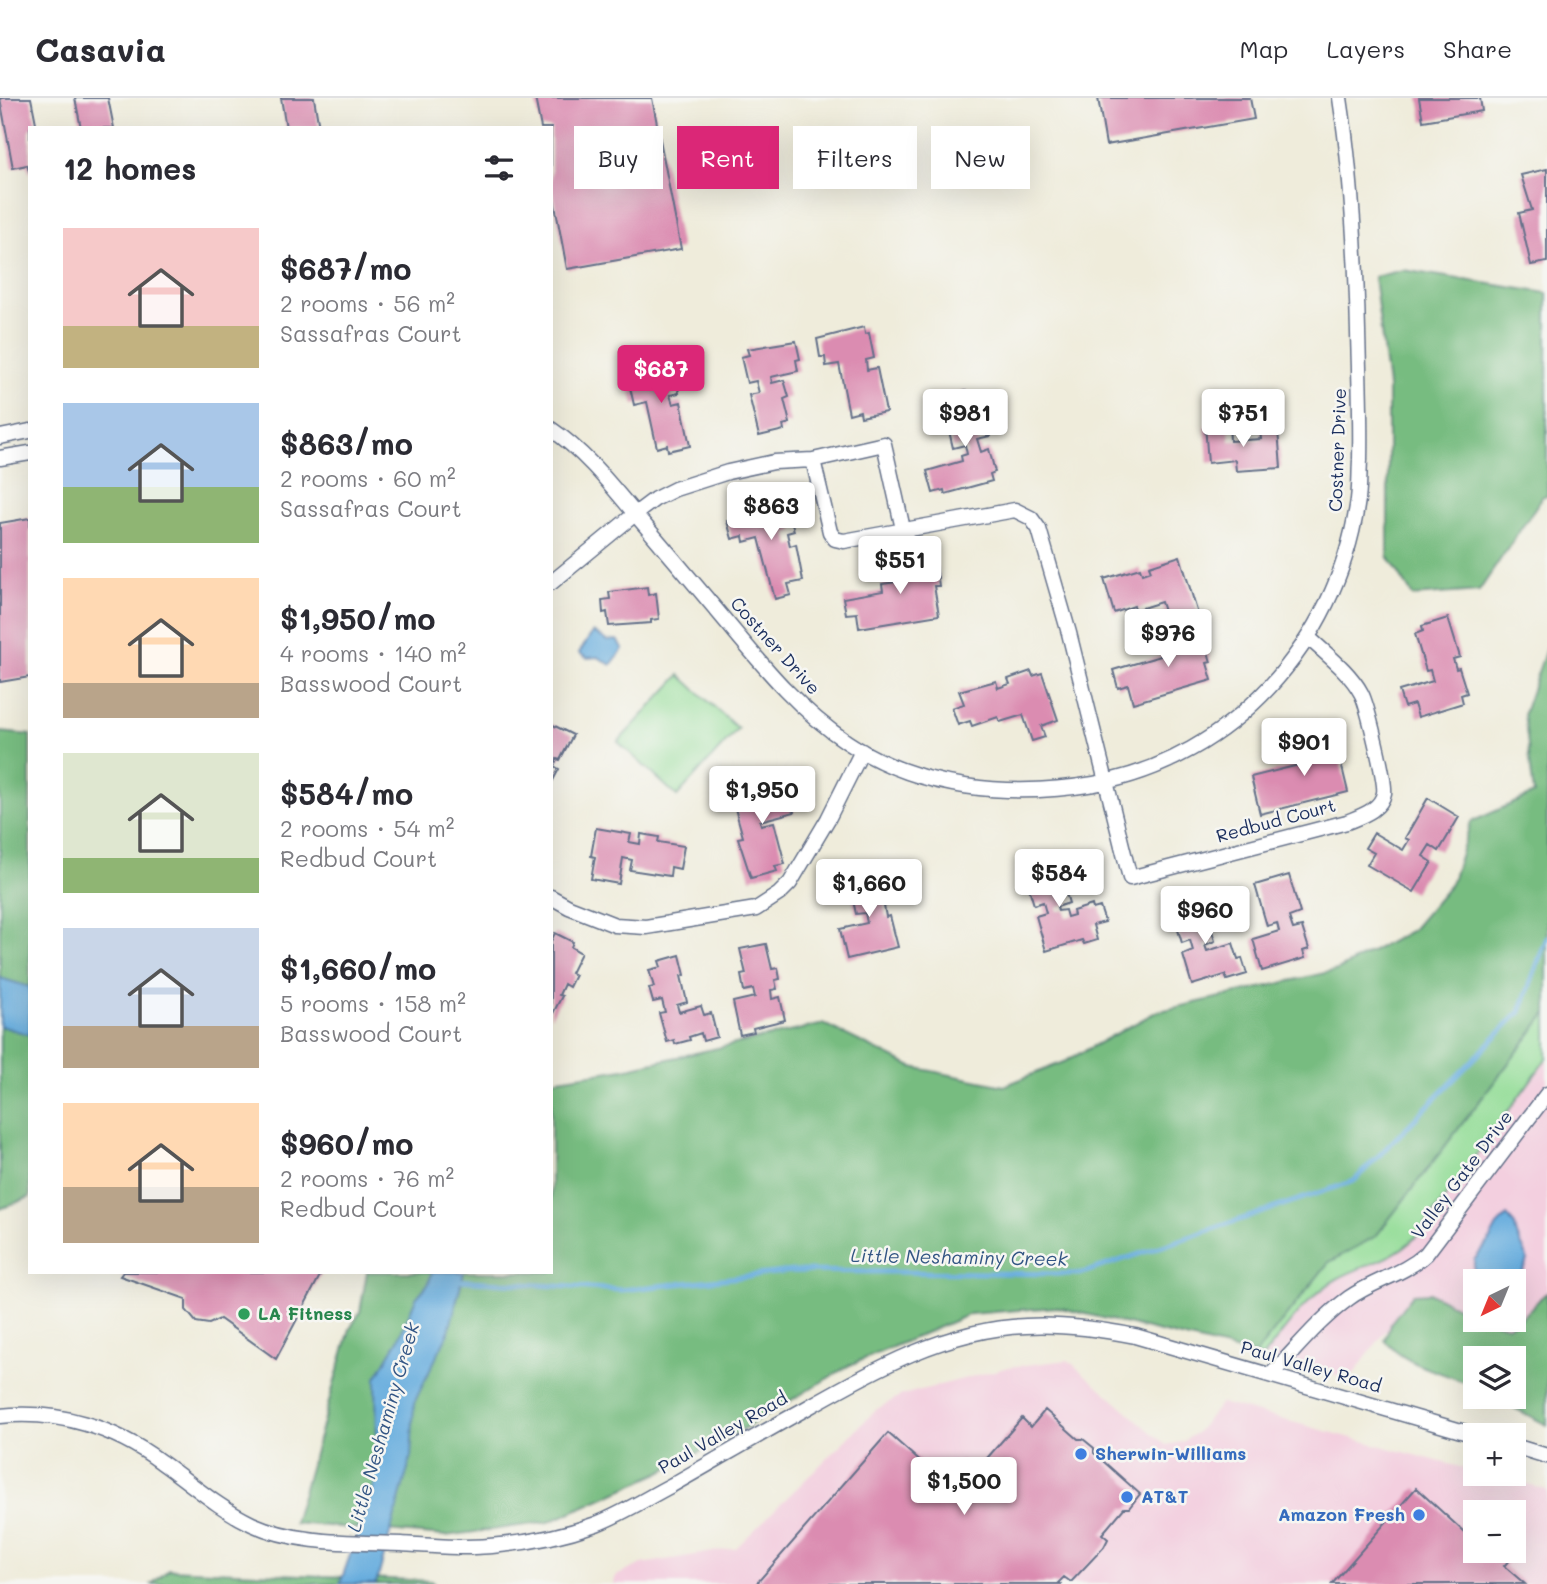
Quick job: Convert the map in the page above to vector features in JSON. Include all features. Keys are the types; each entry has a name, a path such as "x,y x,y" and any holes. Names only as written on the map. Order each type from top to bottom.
{"street":[{"name":"Costner Drive","path":"553,430 568,440 588,460 774,677 818,720 862,751 901,769 929,778 989,790 1041,792 1107,781 1147,769 1177,756 1224,729 1267,691 1309,638 1342,568 1358,503 1361,428 1356,255 1349,155 1340,98"},
{"path":"0,437 28,431"},
{"path":"553,581 635,514 655,499 676,489 728,472 774,462 813,460 884,444 903,529"},
{"path":"0,458 28,453"},
{"path":"813,460 830,532 835,539 844,541 1015,510 1031,518 1039,529 1107,781"},
{"name":"Redbud Court","path":"1107,781 1130,878 1348,822 1369,813 1384,793 1363,695 1349,676 1309,638"},
{"path":"553,898 615,925 646,927 756,909 790,883 828,819 862,751"},
{"name":"Valley Gate Drive","path":"1271,1375 1352,1296 1415,1264 1426,1254 1547,1094"},
{"name":"Paul Valley Road","path":"0,1416 43,1417 81,1422 119,1435 238,1517 282,1534 313,1540 418,1545 499,1545 563,1534 597,1523 679,1481 907,1354 958,1337 1024,1325 1098,1328 1172,1346 1463,1431"},
{"path":"1526,1450 1547,1456"}],"shaded area":[{"path":"1547,1013 1547,1292 1526,1313 1526,1269 1463,1269 1463,1312 1413,1294 1350,1379 1255,1355 1329,1262 1376,1236"},
{"path":"1068,1360 1166,1445 1182,1442 1196,1433 1221,1403 1463,1468 1463,1486 1526,1485 1547,1490 1547,1584 613,1584 616,1576 642,1564 736,1548 877,1409 902,1395 1009,1367"}],"green space":[{"path":"1403,270 1547,293 1547,496 1543,496 1479,591 1413,596 1388,556 1388,386 1374,277"},
{"path":"1547,646 1547,1013 1376,1236 1329,1262 1255,1355 1057,1307 970,1314 850,1365 745,1428 659,1473 549,1522 445,1536 294,1523 350,1329 360,1312 367,1274 553,1274 553,1080 624,1069 824,1024 912,1067 1004,1086 1066,1061 1156,1012 1338,970 1412,930 1451,884 1471,822 1534,794 1524,713"},
{"path":"680,675 738,729 677,796 618,742"},
{"path":"0,732 28,735 28,1198 0,1209"},
{"path":"1547,1013 1547,1058 1417,1236 1398,1251 1326,1286 1297,1315 1263,1357 1255,1355 1329,1262 1376,1236"},
{"path":"1547,1292 1547,1425 1516,1409 1526,1409 1526,1346 1463,1346 1463,1382 1414,1363 1403,1357 1385,1340 1390,1324 1413,1294 1430,1293 1463,1310 1463,1332 1526,1332 1526,1313"},
{"path":"169,1569 432,1581 434,1584 152,1584"}],"water":[{"path":"593,632 608,641 617,640 623,649 611,665 598,657 587,658 579,653"},
{"path":"0,978 28,986 28,1034 0,1026"},
{"path":"1507,1216 1515,1225 1527,1258 1522,1269 1474,1269 1474,1260"},
{"path":"431,1274 463,1274 449,1331 414,1403 411,1457 378,1578 375,1584 340,1584 374,1486 377,1459 376,1378 399,1338 416,1298 429,1283"}],"building":[{"path":"0,98 31,98 37,126 28,126 28,168 27,165 13,168"},
{"path":"75,98 108,98 114,126 81,126"},
{"path":"281,98 314,98 319,126 286,126"},
{"path":"535,98 652,98 657,126 574,126 574,189 663,189 663,155 681,249 567,269 553,195 553,126 541,126"},
{"path":"1098,98 1250,98 1254,119 1106,145"},
{"path":"1419,98 1480,98 1482,111 1423,121"},
{"path":"1547,169 1547,262 1531,265 1519,213 1532,210 1521,175"},
{"path":"864,327 865,334 869,333 874,358 866,360 867,370 877,368 886,412 861,417 860,411 849,414 839,364 826,366 825,357 820,357 817,339"},
{"path":"796,341 800,359 796,360 798,371 771,377 772,383 784,380 789,397 784,399 790,423 783,425 784,430 759,436 749,395 759,393 756,381 747,383 741,357 749,355 747,349"},
{"path":"673,363 679,393 670,395 673,404 681,402 690,446 668,451 667,445 657,448 647,402 634,405 627,374"},
{"path":"966,391 969,401 980,399 990,436 977,439 981,452 989,449 995,472 990,474 992,481 945,494 944,490 933,493 927,471 962,461 961,456 967,454 965,445 953,448 949,431 958,429 953,410 949,412 946,402 951,400 950,396"},
{"path":"1229,423 1230,441 1261,439 1260,431 1278,430 1281,468 1236,471 1235,460 1208,463 1205,425"},
{"path":"786,499 794,531 787,533 790,546 796,544 803,581 788,584 791,595 775,599 759,538 744,542 743,536 732,539 727,521 739,518 736,506 749,503 751,508"},
{"path":"28,518 28,677 0,682 0,523"},
{"path":"916,552 917,560 935,557 939,586 934,586 939,615 859,628 857,613 846,614 843,598 883,591 882,584 904,581 899,555"},
{"path":"1180,556 1198,614 1176,620 1175,615 1166,618 1161,602 1136,610 1134,606 1114,613 1104,579 1140,568 1142,574 1151,571 1149,566"},
{"path":"647,587 648,595 656,593 659,619 651,620 651,623 609,626 607,612 603,613 602,600 610,599 609,592"},
{"path":"1448,618 1460,657 1453,659 1456,669 1459,668 1467,693 1461,695 1463,703 1418,717 1414,704 1404,707 1399,691 1433,681 1430,670 1426,671 1415,634 1423,631 1422,626"},
{"path":"1201,629 1211,662 1207,663 1212,680 1133,703 1128,685 1118,688 1113,670 1174,652 1170,638"},
{"path":"1031,671 1033,676 1042,673 1058,720 1041,726 1045,737 1032,741 1023,715 1000,722 998,717 972,726 970,721 958,725 952,708 964,704 959,691 996,681 998,688 1010,684 1008,679"},
{"path":"553,725 573,735 554,766 559,769 553,780"},
{"path":"1320,732 1322,740 1339,736 1345,762 1341,763 1348,792 1260,814 1251,777 1311,762 1305,736"},
{"path":"783,781 786,795 795,793 799,808 793,809 794,812 760,821 761,825 774,822 785,864 775,866 777,871 751,878 738,838 743,837 731,794"},
{"path":"1428,798 1459,817 1439,851 1430,845 1423,856 1432,862 1414,892 1367,865 1374,853 1365,848 1374,833 1403,850 1409,840 1405,838"},
{"path":"596,828 631,834 629,842 640,844 641,834 659,837 658,842 684,846 680,869 671,867 670,876 630,870 632,860 623,858 619,884 591,879 595,857 591,856"},
{"path":"1055,858 1069,903 1057,907 1058,911 1065,910 1067,917 1074,915 1073,911 1092,905 1093,909 1100,907 1105,922 1093,925 1097,940 1084,944 1082,940 1046,951 1036,916 1046,913 1043,902 1034,905 1023,868"},
{"path":"877,871 882,893 888,892 891,904 884,906 886,917 890,916 898,947 847,959 840,929 867,923 865,913 856,914 848,878"},
{"path":"1289,875 1300,913 1289,917 1293,929 1302,927 1309,949 1303,951 1305,958 1262,971 1253,939 1279,931 1277,923 1267,926 1255,885"},
{"path":"1202,898 1215,941 1205,945 1207,951 1233,943 1247,974 1227,980 1225,975 1192,985 1183,955 1193,951 1190,940 1182,943 1171,907"},
{"path":"555,933 573,942 571,947 581,953 571,973 575,975 569,987 564,984 559,995 562,996 553,1013"},
{"path":"766,944 772,969 778,968 780,979 775,980 777,989 771,990 772,999 780,997 785,1020 753,1028 754,1032 740,1035 733,1002 755,997 753,989 744,991 741,975 746,974 740,949"},
{"path":"680,955 685,975 681,976 687,1002 677,1005 679,1012 701,1006 704,1015 711,1013 717,1037 703,1041 701,1033 689,1037 690,1040 675,1044 674,1040 667,1042 659,1013 665,1012 662,1000 653,1002 649,988 654,987 649,970 661,967 659,961"},
{"name":"LA Fitness","path":"321,1274 276,1359 220,1319 209,1324 196,1322 186,1310 186,1299 120,1276"},
{"path":"1045,1410 1078,1439 1083,1439 1094,1448 1094,1453 1140,1494 1102,1534 1108,1539 1104,1547 1071,1582 1064,1577 1059,1582 1061,1584 756,1584 888,1433 943,1482 961,1460 975,1472 1022,1418 1031,1427"},
{"name":"Amazon Fresh","path":"1416,1488 1463,1531 1463,1563 1507,1563 1504,1566 1525,1584 1332,1584"}],"waterway":[{"name":"Little Neshaminy Creek","path":"455,1280 622,1290 793,1271 1080,1274 1354,1181 1520,1012 1547,937"}],"place":[{"name":"LA Fitness","path":"244,1314"},
{"name":"Sherwin-Williams","path":"1081,1454"},
{"name":"AT&T","path":"1127,1497"},
{"name":"Amazon Fresh","path":"1419,1515"}]}
